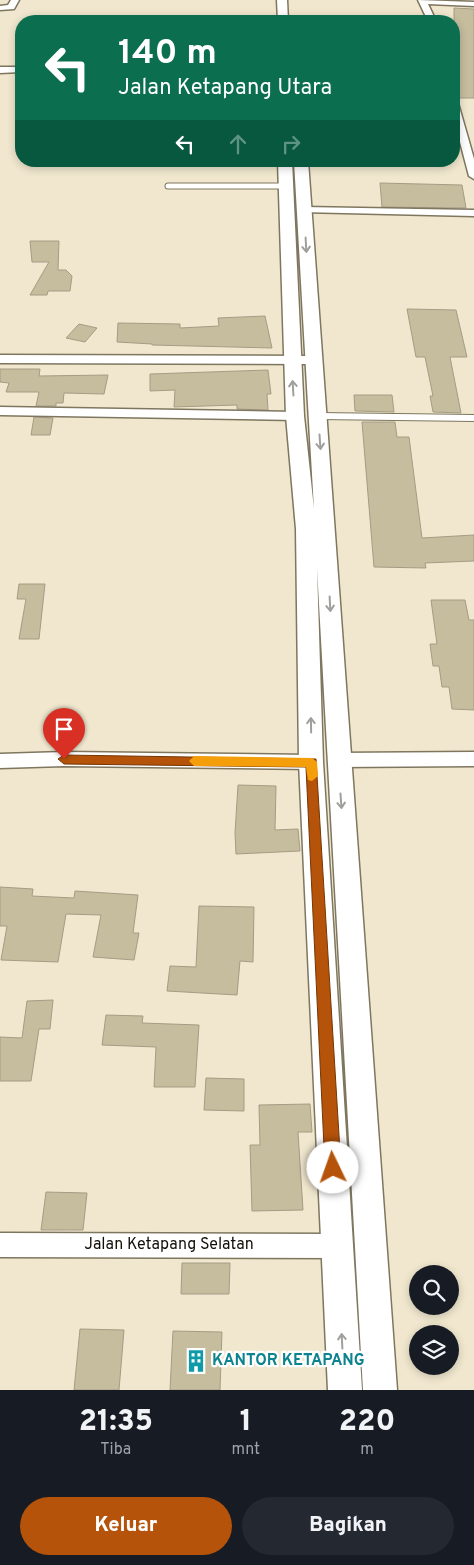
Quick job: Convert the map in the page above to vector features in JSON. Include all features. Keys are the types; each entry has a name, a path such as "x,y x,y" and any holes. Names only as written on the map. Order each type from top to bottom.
{"street":[{"path":"0,8 11,7 15,0"},
{"path":"282,0 283,15"},
{"path":"292,0 293,15"},
{"path":"429,15 422,1 474,4"},
{"path":"0,70 15,70"},
{"path":"0,75 15,75"},
{"path":"460,125 474,176"},
{"path":"285,167 284,186 302,357 338,760 380,1390"},
{"path":"301,167 304,210 302,357"},
{"path":"304,210 474,213"},
{"path":"0,352 302,357"},
{"path":"0,359 302,357"},
{"path":"0,411 306,416"},
{"path":"316,529 312,762 345,1390"},
{"path":"0,761 64,759 312,762"},
{"path":"338,760 474,759"},
{"name":"Jalan Ketapang Selatan","path":"0,1245 337,1246"}],"lane":[{"path":"168,186 284,186"},
{"path":"306,416 474,418"}],"building":[{"path":"454,8 474,9 474,98 460,98 460,15 454,15"},
{"path":"380,183 462,185 466,208 382,207"},
{"path":"30,241 59,241 58,270 66,270 72,276 70,291 48,291 47,295 30,295 49,262 32,262"},
{"path":"407,309 456,310 467,357 450,357 461,413 433,412 430,396 433,396 425,357 416,357"},
{"path":"265,316 272,348 152,345 117,342 118,323 180,324 180,328 219,326 218,318"},
{"path":"79,324 97,328 85,342 66,338"},
{"path":"0,369 40,369 39,376 108,375 104,394 64,393 63,403 56,403 56,406 36,406 39,392 6,392 9,383 0,382"},
{"path":"268,370 271,394 267,394 268,410 237,409 237,405 174,407 175,390 150,391 150,374"},
{"path":"354,395 392,395 394,412 355,411"},
{"path":"34,417 53,418 50,435 31,435"},
{"path":"362,422 395,422 397,437 409,437 422,538 474,535 474,561 425,563 426,568 374,567"},
{"path":"19,584 45,584 39,639 19,639 26,599 17,599"},
{"path":"431,600 465,600 469,620 474,620 474,710 452,709 449,687 442,687 439,666 433,666 430,644 437,644"},
{"path":"238,785 276,786 275,830 298,829 300,851 236,854 235,833"},
{"path":"0,887 33,889 32,896 74,898 75,891 138,895 133,933 139,933 134,960 93,957 101,915 66,914 58,962 1,960 7,926 0,926"},
{"path":"199,906 254,907 253,962 240,961 237,995 167,991 170,966 196,967"},
{"path":"53,1000 50,1029 39,1029 31,1081 0,1081 0,1037 22,1038 27,1001"},
{"path":"106,1015 143,1016 142,1023 199,1025 195,1087 154,1087 156,1047 102,1045"},
{"path":"206,1078 244,1079 244,1111 204,1110"},
{"path":"310,1104 312,1132 298,1132 303,1210 252,1211 250,1145 260,1145 259,1105"},
{"path":"46,1192 87,1193 83,1230 41,1230"},
{"path":"182,1263 230,1263 229,1294 181,1294"},
{"path":"80,1329 124,1330 119,1390 74,1390"},
{"name":"KANTOR KETAPANG","path":"173,1331 222,1332 220,1390 170,1390"}],"slow traffic":[{"path":"194,761 312,762 312,776"}],"place":[{"name":"KANTOR KETAPANG","path":"196,1361"}],"route":[{"path":"64,759 312,762 333,1168"}]}
